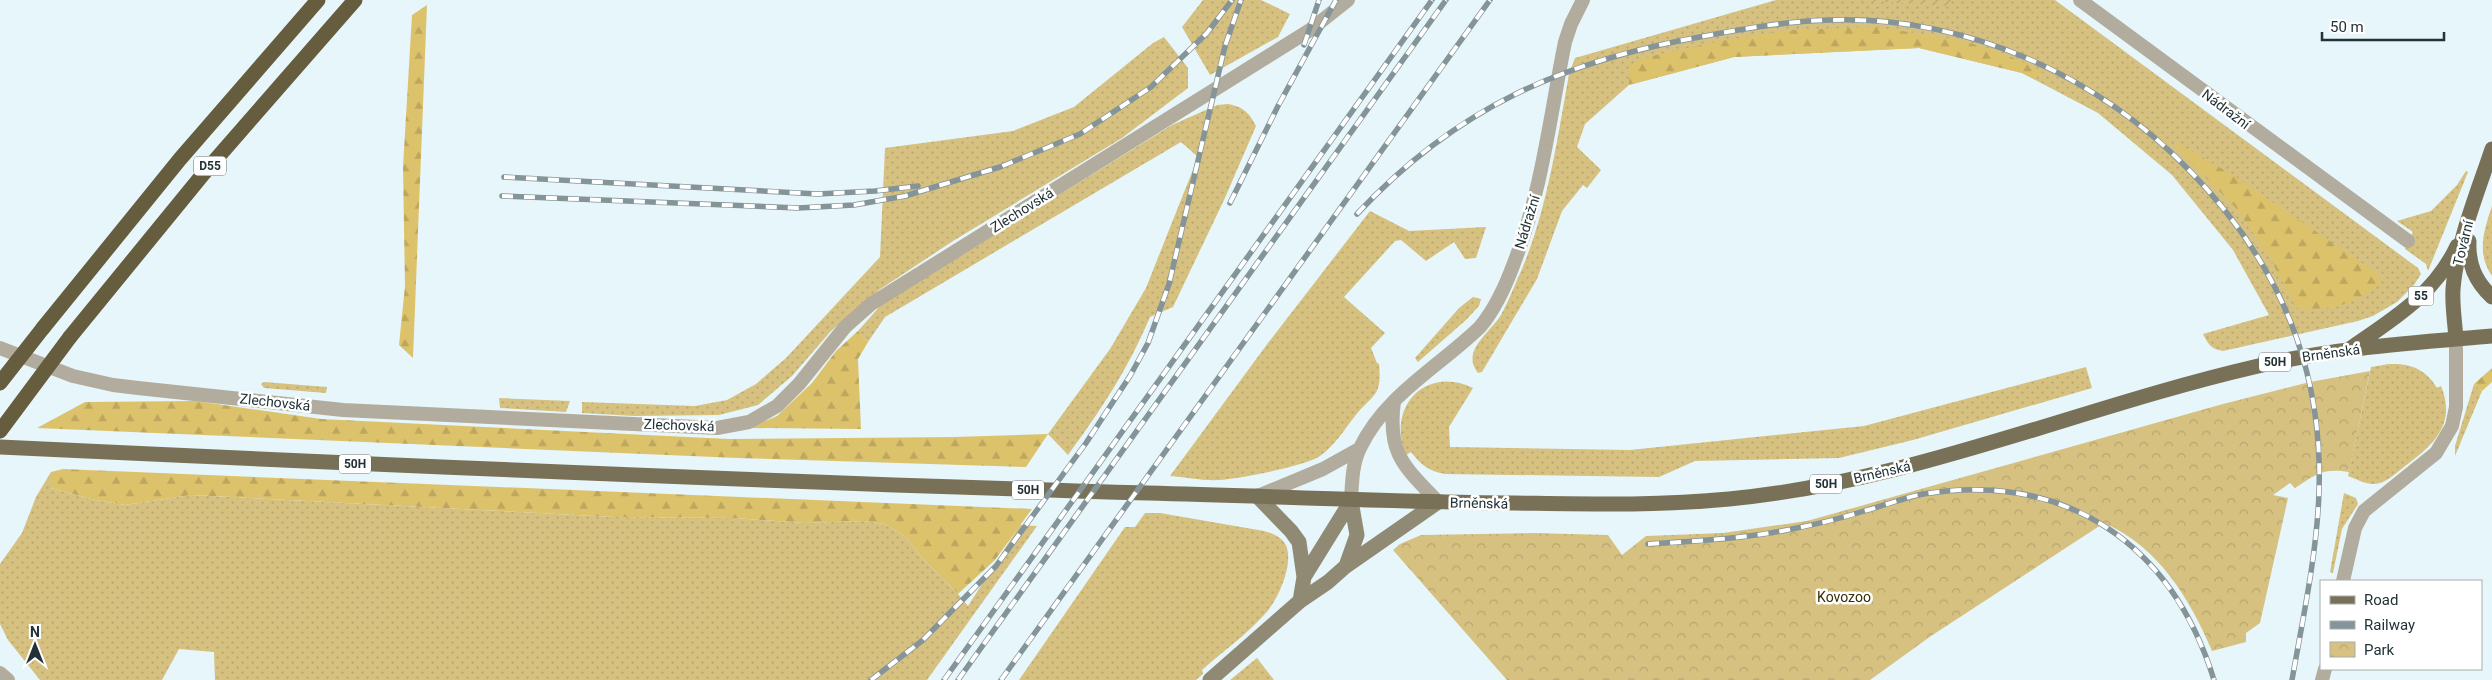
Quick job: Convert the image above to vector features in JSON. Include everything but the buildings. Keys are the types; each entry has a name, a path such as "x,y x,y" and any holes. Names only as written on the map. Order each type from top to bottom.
{"highway":[{"name":"D55","path":"0,383 180,159 318,0"},
{"name":"D55","path":"0,431 70,337 204,173 355,0"}],"main road":[{"name":"Tovární","path":"2456,339 2454,288 2469,220 2492,150"},
{"name":"55","path":"2469,220 2470,264 2481,286 2492,297"},
{"name":"55","path":"2348,350 2410,307 2438,278 2452,257 2469,220"},
{"name":"Brněnská","path":"1257,496 1351,501 1651,505 1737,498 1782,492 1938,459 2252,367 2303,356 2492,336"},
{"name":"50H","path":"0,447 889,486 1257,496"},
{"path":"1257,496 1291,531 1299,542 1304,577 1300,601"},
{"path":"1346,566 1357,535 1351,501"},
{"path":"1304,577 1351,501"},
{"path":"1210,680 1300,601 1328,582 1346,566 1438,502"}],"street":[{"name":"Zlechovská","path":"0,348 73,376 113,385 343,410 717,428 749,422 778,406 799,384 845,327 871,304 1323,21 1348,0"},
{"name":"Nádražní","path":"1351,501 1353,474 1359,449 1375,423 1394,401 1480,327 1490,314 1508,280 1535,197 1565,42 1571,24 1583,0"},
{"name":"Nádražní","path":"2080,0 2408,241"},
{"path":"2343,580 2355,528 2364,511 2436,453 2452,426 2456,407 2456,339"},
{"path":"1394,401 1392,433 1398,455 1408,470 1438,502"},
{"name":"Nádražní","path":"1257,496 1323,469 1359,449"},
{"path":"0,673 8,680"}],"green space":[{"path":"1203,0 1261,0 1290,14 1278,37 1210,75 1182,27"},
{"path":"1776,0 2055,0 2418,268 2421,274 2414,285 2397,302 2373,316 2223,351 2219,350 2210,346 2203,334 2269,315 2233,250 2172,175 2098,113 2022,73 1919,48 1734,57 1629,85 1585,124 1577,147 1601,170 1587,188 1583,185 1562,211 1537,279 1482,372 1478,373 1473,365 1475,349 1501,315 1536,231 1549,179 1569,74 1575,58"},
{"path":"1854,0 1952,0 1949,6"},
{"path":"427,5 413,358 399,345 405,286 403,167 412,15"},
{"path":"1872,27 1939,37 1981,46 2002,53 2043,73 2034,79 2022,73 1919,48 1734,57 1629,85 1630,66 1639,59 1719,41 1793,30"},
{"path":"1164,37 1188,68 1188,88 1122,138 953,241 879,290 831,331 792,376 758,405 719,415 634,416 582,413 582,402 695,406 727,400 756,384 786,358 880,257 885,148 1013,131 1074,107 1153,43"},
{"path":"1228,104 1245,111 1256,126 1224,200 1173,307 1150,317 1133,354 1113,389 1068,455 1048,434 1110,349 1146,288 1198,157 1181,142 885,317 868,342 858,331 881,305 1172,125 1217,105"},
{"path":"2177,143 2231,174 2377,273 2381,282 2363,296 2342,305 2309,309 2297,308 2267,253 2235,207 2179,151 2175,146"},
{"path":"2466,171 2468,172 2428,271 2426,264 2405,249 2413,232 2397,221 2431,211 2457,185"},
{"path":"2492,206 2492,276 2484,259 2483,241"},
{"path":"1370,211 1409,231 1486,227 1476,258 1465,259 1454,242 1426,261 1401,240 1395,241 1344,297 1385,333 1371,348 1379,364 1379,383 1378,389 1372,398 1335,442 1320,456 1287,468 1228,479 1207,480 1170,476 1268,343"},
{"path":"1473,297 1481,299 1479,306 1466,320 1418,362 1415,358 1459,308"},
{"path":"858,331 868,342 858,359 861,429 749,428 777,416 812,383 836,351"},
{"path":"2389,364 2417,368 2433,381 2437,388 2441,386 2446,412 2444,423 2439,433 2424,451 2386,480 2378,484 2371,484 2348,476 2371,367"},
{"path":"2086,367 2092,388 1913,440 1839,458 1695,461 1659,477 1445,474 1426,467 1411,452 1406,455 1401,438 1401,421 1406,407 1414,395 1425,387 1439,382 1456,382 1473,388 1449,427 1450,447 1630,450 1864,426"},
{"path":"2492,368 2492,382 2482,391 2474,384"},
{"name":"Kovozoo","path":"2370,371 2349,472 2332,471 2320,473 2295,488 2290,483 2273,495 2288,498 2260,623 2246,633 2246,642 2212,651 2193,612 2170,576 2141,545 2104,523 1931,636 1870,680 1507,680 1393,550 1400,544 1421,535 1533,533 1608,535 1622,555 1646,536 1723,533 1807,521 2223,404 2310,382"},
{"path":"264,382 327,387 326,393 264,388 261,384"},
{"path":"2474,384 2482,391 2455,456 2455,446"},
{"path":"499,398 570,401 566,412 500,408"},
{"path":"196,401 321,419 729,439 954,437 1048,434 1026,467 738,458 37,428 85,402"},
{"path":"63,469 1032,509 995,560 958,594 922,558 906,537 885,524 864,521 804,523 734,518 615,517 191,495 125,505 95,500 51,488 51,472"},
{"path":"51,472 51,488 95,500 125,505 191,495 615,517 734,518 804,523 864,521 885,524 906,537 922,558 968,606 1020,525 1037,526 927,680 215,680 214,652 179,649 162,680 40,680 8,640 0,624 0,564 22,533 36,497"},
{"path":"2344,493 2356,498 2358,504 2342,529 2333,573 2330,572"},
{"path":"1145,513 1160,513 1264,531 1280,538 1287,550 1287,570 1279,592 1268,610 1249,630 1202,670 1203,674 1196,680 1019,680 1125,527 1135,527"},
{"path":"1257,658 1274,680 1230,680"}],"railway":[{"path":"502,196 798,208 854,205 905,196 1000,167 1080,134 1151,87 1207,33 1232,0"},
{"path":"871,680 923,640 996,566 1086,443 1130,376 1148,343 1169,284 1225,46 1241,0"},
{"path":"1304,45 1319,0"},
{"path":"1230,203 1278,106 1336,0"},
{"path":"944,680 1432,0"},
{"path":"958,680 1446,0"},
{"path":"1001,680 1490,0"},
{"path":"1357,214 1395,177 1434,145 1474,117 1515,94 1559,75 1605,59 1653,46 1705,36 1799,22 1830,20 1880,21 1930,28 1978,40 2025,58 2070,79 2113,106 2152,136 2208,190 2258,257 2284,306 2294,331 2303,358 2313,400 2318,441 2319,480 2313,559 2292,680"},
{"path":"504,177 818,194 875,191 918,186"},
{"path":"1648,544 1735,538 1787,530 1836,519 1923,494 1975,490 2023,494 2067,507 2106,527 2141,555 2171,590 2195,632 2214,680"}]}
